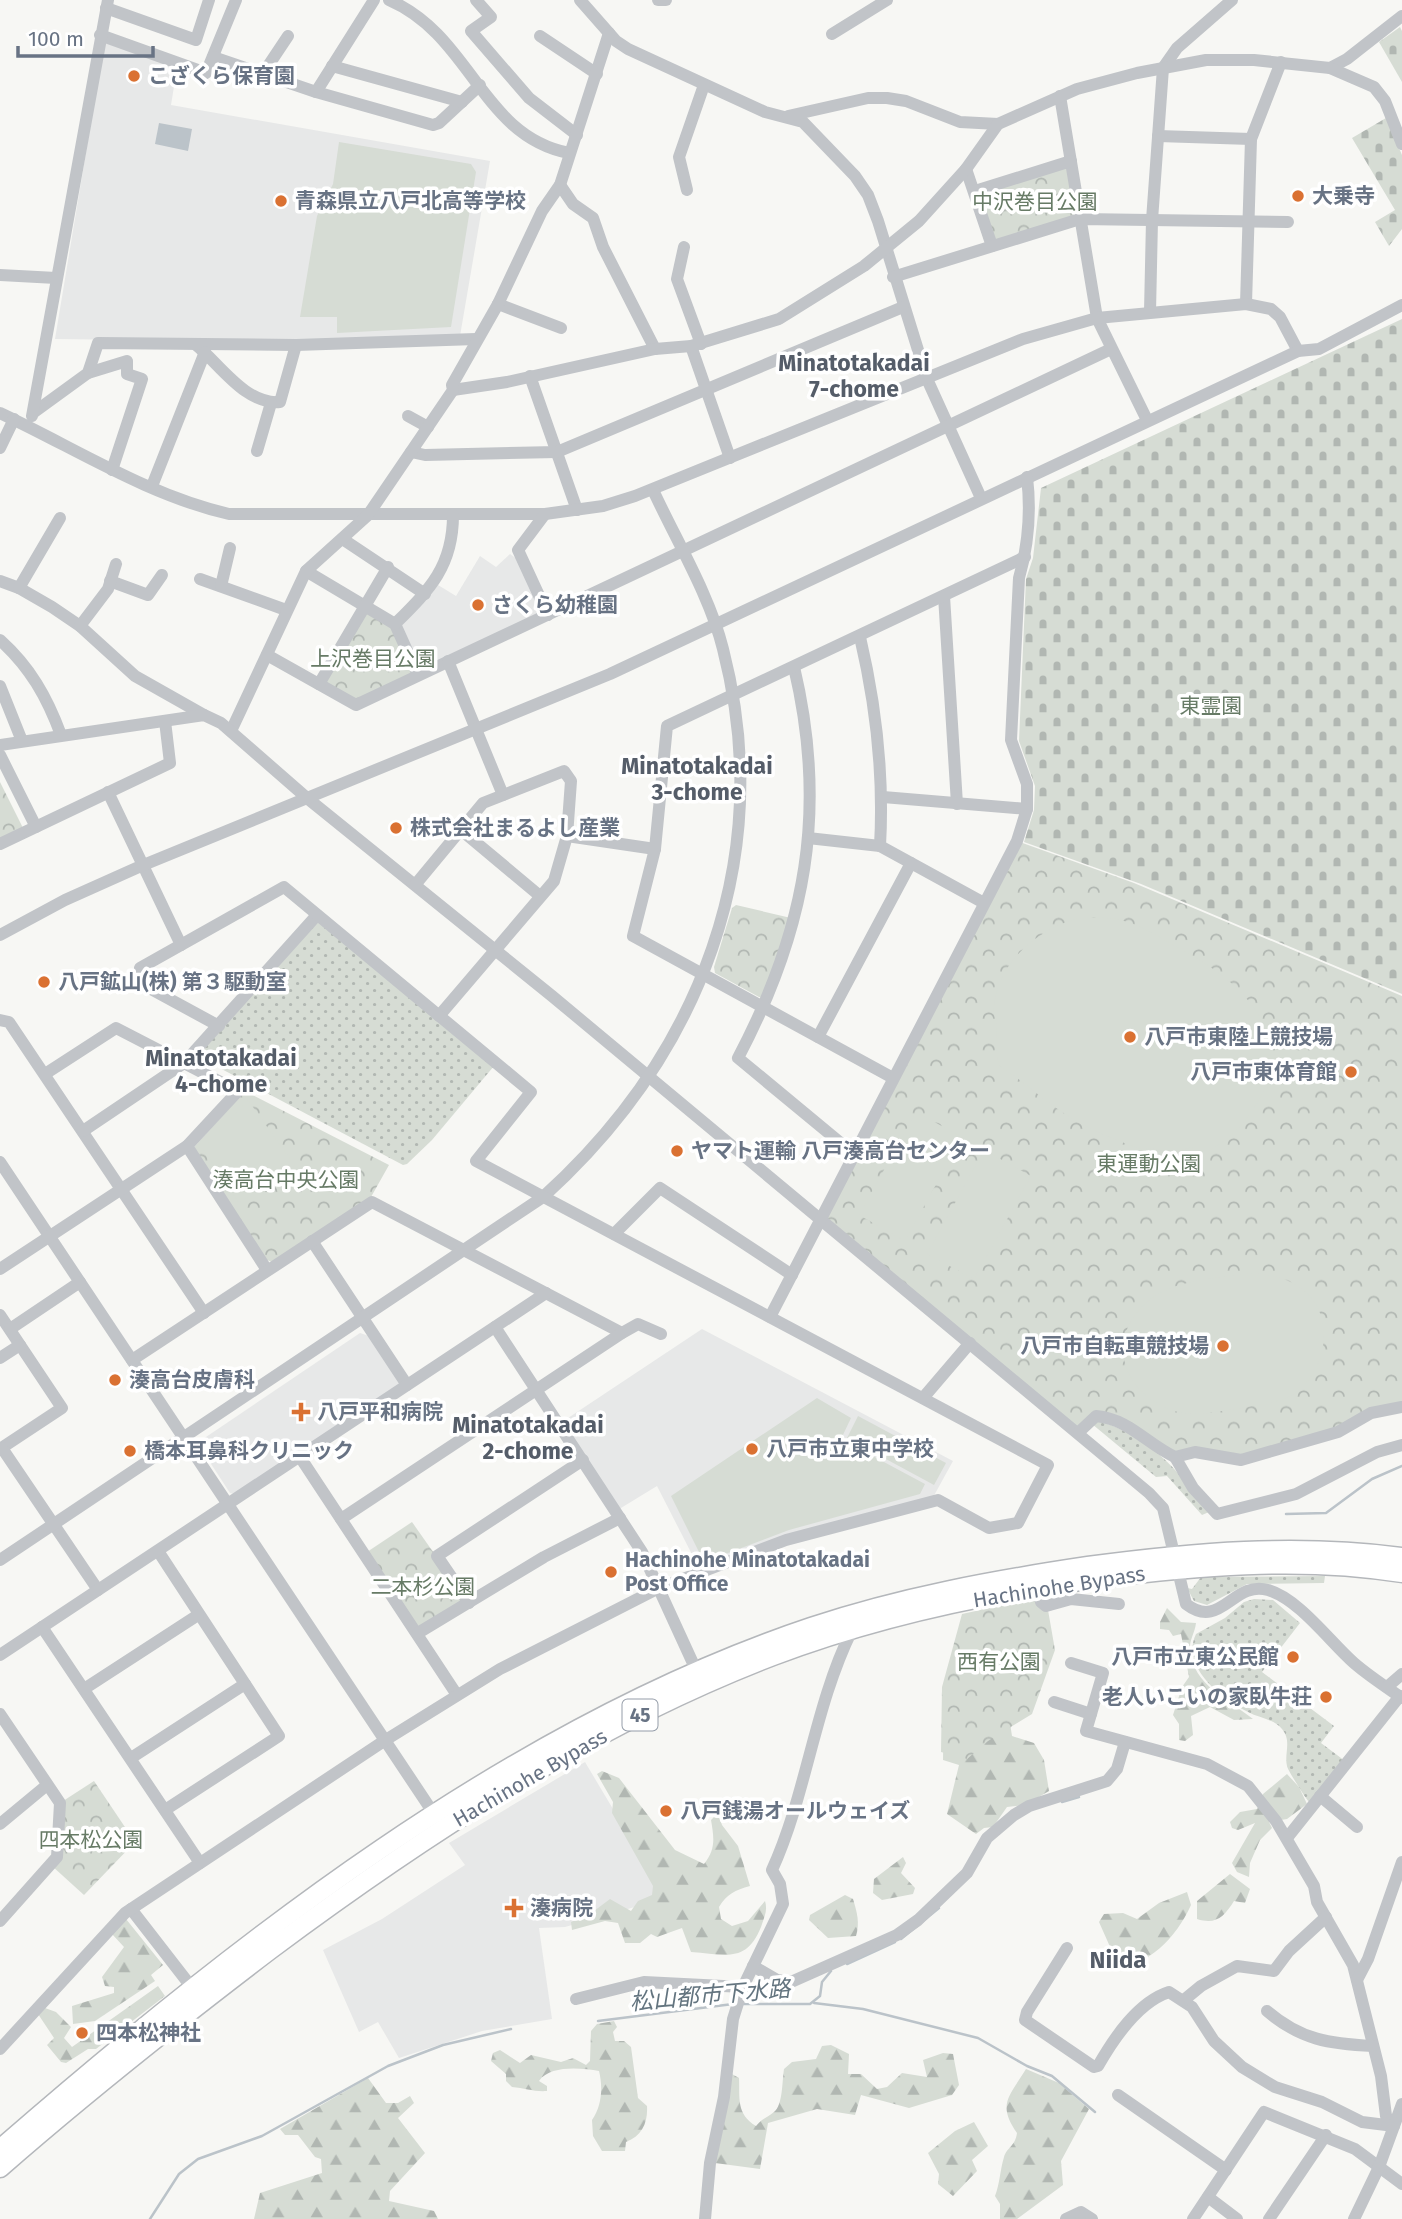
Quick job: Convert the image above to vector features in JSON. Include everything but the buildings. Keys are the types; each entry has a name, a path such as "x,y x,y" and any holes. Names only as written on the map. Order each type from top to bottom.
{"highway":[{"name":"Hachinohe Bypass","path":"0,2149 193,1989 334,1884 439,1822 643,1713 775,1656 852,1630 994,1595 1176,1562 1223,1550 1302,1549 1402,1557"},
{"name":"Hachinohe Bypass","path":"0,2168 121,2066 439,1822 569,1736 697,1672 810,1627 886,1605 1028,1574 1176,1562 1308,1564 1402,1573"}],"street":[{"path":"29,427 107,4 195,40 209,0"},
{"path":"100,35 206,73 236,0"},
{"path":"316,92 374,0"},
{"path":"476,0 491,17 471,32 529,97 576,135"},
{"path":"601,0 584,3 609,33 628,49 765,112 788,116 815,132 855,176 873,207 927,379 981,498"},
{"path":"658,0 666,0"},
{"path":"832,34 887,0"},
{"path":"1150,312 1152,220 1163,68 1177,48 1232,0"},
{"path":"399,2 430,23 517,131 546,148 569,153"},
{"path":"1330,68 1347,59 1402,16"},
{"path":"231,731 306,571 344,540 368,515 453,390 452,384 498,304 533,228 560,185 609,33"},
{"path":"262,75 288,36"},
{"path":"540,36 597,74"},
{"path":"213,57 316,92 433,125 480,85"},
{"path":"788,116 868,98 887,98 906,100 960,122 998,124 1060,96 1163,68 1206,60 1282,62 1330,68 1374,87 1385,101 1402,144"},
{"path":"1246,304 1251,139 1282,62"},
{"path":"332,66 462,102"},
{"path":"687,190 679,157 704,85"},
{"path":"1060,96 1097,318 1147,420"},
{"path":"453,390 655,349 696,345 779,319 885,250 933,207 998,124"},
{"path":"1158,136 1251,139"},
{"path":"975,191 1071,161"},
{"path":"965,169 975,191 992,246"},
{"path":"560,185 573,204 593,218 603,247 655,349"},
{"path":"893,277 1080,219 1288,222"},
{"path":"684,247 677,279 707,390 730,458"},
{"path":"0,275 56,278"},
{"path":"498,304 561,328"},
{"path":"0,413 112,470 207,509 229,514 545,514 577,510 653,490 1048,329 1097,318 1246,304 1271,309 1280,317 1298,351"},
{"path":"0,935 65,900 141,866 610,674 1147,420 1298,351 1319,349 1402,305"},
{"path":"411,452 425,455 557,452 903,307"},
{"path":"88,373 97,343 200,348 476,339"},
{"path":"200,348 230,381 271,403 280,402 296,345"},
{"path":"152,486 200,348"},
{"path":"267,654 356,705 1111,349"},
{"path":"33,413 88,373 127,361 127,374 142,379 112,470"},
{"path":"530,376 577,510"},
{"path":"257,451 271,403"},
{"path":"408,416 428,427"},
{"path":"0,448 14,419"},
{"path":"770,1317 1017,841 1027,809 1027,784 1011,740 1019,578 1025,557 1027,477"},
{"path":"0,1560 543,1197 596,1146 649,1078 683,1022 703,975 726,901 735,851 739,766 733,697 715,623 653,490"},
{"path":"545,514 518,550 548,614"},
{"path":"395,624 434,585 453,536 453,515"},
{"path":"19,588 60,518"},
{"path":"344,540 425,594"},
{"path":"221,586 230,548"},
{"path":"893,1078 633,936 655,849 667,726 1025,557"},
{"path":"80,626 110,581 116,564"},
{"path":"319,684 388,567"},
{"path":"306,571 395,624 418,676"},
{"path":"110,581 148,595 162,575"},
{"path":"200,579 286,610"},
{"path":"0,581 19,588 80,626 135,676 231,731 307,798 1079,1433 1163,1508 1186,1604 1196,1612 1208,1613 1219,1609 1241,1592 1267,1590 1286,1598 1357,1666 1401,1697 1287,1838"},
{"path":"944,596 957,804"},
{"path":"860,636 877,732 883,797 880,846"},
{"path":"0,640 21,659 46,694 61,735"},
{"path":"448,662 503,795"},
{"path":"794,667 806,726 811,801 797,916 764,1009 738,1058 854,1154"},
{"path":"0,686 22,741"},
{"path":"0,744 204,715"},
{"path":"0,844 170,763 165,721"},
{"path":"0,755 36,827"},
{"path":"415,885 483,803 564,771 571,781 566,836 554,881 439,1016"},
{"path":"108,793 181,945"},
{"path":"883,797 1027,809"},
{"path":"461,830 541,896"},
{"path":"566,836 655,849"},
{"path":"808,838 880,846 984,903"},
{"path":"818,1037 911,863"},
{"path":"0,2049 131,1909 384,1741 457,1695 563,1635 659,1588 786,1540 931,1501 938,1500 989,1528 1018,1523 1048,1465 476,1161 531,1092 284,887 140,968 151,989 219,1026"},
{"path":"83,1131 184,1063 317,915"},
{"path":"0,1020 9,1021 204,1313"},
{"path":"0,1269 187,1146 238,1091 116,1028 44,1074"},
{"path":"187,1146 267,1270"},
{"path":"0,1162 439,1822"},
{"path":"614,1234 660,1188 792,1275"},
{"path":"132,1360 372,1202 622,1333"},
{"path":"312,1241 407,1385"},
{"path":"10,1329 80,1282"},
{"path":"0,1655 546,1293"},
{"path":"0,1315 62,1408 1,1449 97,1590"},
{"path":"341,1519 622,1333 638,1324 660,1334"},
{"path":"495,1327 642,1552 697,1672"},
{"path":"923,1398 970,1343"},
{"path":"0,1358 20,1345"},
{"path":"1175,1457 1195,1452 1241,1460 1338,1432 1371,1413 1402,1407"},
{"path":"1079,1433 1097,1416 1142,1434 1175,1457 1194,1488 1217,1514 1296,1494 1377,1452 1402,1445"},
{"path":"300,1457 457,1695"},
{"path":"469,1602 437,1556 583,1460"},
{"path":"418,1633 544,1557 620,1518"},
{"path":"158,1551 279,1736 165,1810"},
{"path":"1038,1588 1041,1602 1046,1605 1071,1599 1119,1604"},
{"path":"84,1689 198,1615"},
{"path":"43,1627 200,1863"},
{"path":"705,2219 710,2163 724,2097 729,2043 743,1987 783,1904 780,1884 772,1870 789,1831 807,1758 835,1665 852,1630"},
{"path":"1071,1663 1103,1673 1086,1731 1207,1764 1237,1777 1269,1812 1314,1886 1317,1902 1353,1965 1373,2046 1386,2116 1394,2126"},
{"path":"1387,1687 1402,1674"},
{"path":"131,1758 244,1684"},
{"path":"1054,1702 1091,1714"},
{"path":"0,1714 60,1804 57,1857 0,1921"},
{"path":"0,1741 12,1732"},
{"path":"753,1966 777,1980 791,1983 897,1935 930,1911 976,1859 987,1838 1014,1815 1029,1806 1107,1782 1117,1769 1125,1742"},
{"path":"0,1824 47,1785"},
{"path":"1320,1796 1357,1827"},
{"path":"1357,1980 1368,1959 1402,1861"},
{"path":"131,1909 193,1989"},
{"path":"1184,2000 1201,1986 1237,1966 1274,1971 1289,1951 1326,1917"},
{"path":"1067,1948 1027,2012 1025,2020 1094,2067 1098,2066 1111,2042 1132,2018 1161,1994 1169,1992 1184,2000 1199,2015 1213,2041 1241,2067 1275,2087 1322,2102 1362,2122 1394,2126"},
{"path":"576,1999 644,1982 743,1987"},
{"path":"1267,2011 1279,2021 1326,2044 1373,2046"},
{"path":"1118,2095 1226,2170"},
{"path":"1354,2219 1379,2167 1402,2104"},
{"path":"1193,2219 1264,2112 1355,2149 1402,2184"},
{"path":"1269,2219 1326,2135"},
{"path":"1208,2197 1237,2219"},
{"path":"1066,2219 1081,2212 1092,2219"}],"shaded area":[{"name":"青森県立八戸北高等学校","path":"100,35 178,62 171,105 490,161 460,336 290,342 55,339 96,92"},
{"path":"159,123 192,129 188,151 155,144"},
{"name":"さくら幼稚園","path":"510,554 517,559 542,614 423,669 419,668 400,625 403,621 438,585 456,596 480,556 496,567"},
{"name":"八戸市立東中学校","path":"702,1329 953,1461 931,1501 701,1572 657,1486 616,1511 559,1424"},
{"name":"八戸平和病院","path":"360,1333 369,1336 401,1385 234,1494 230,1493 200,1447 203,1439"},
{"name":"湊病院","path":"585,1762 666,1898 565,1927 539,1928 552,2019 482,2031 399,2058 378,2022 359,2032 323,1950 382,1919 465,1865 449,1843"}],"green space":[{"path":"1400,27 1402,31 1402,82 1379,42"},
{"path":"1386,118 1402,155 1402,229 1389,246 1375,222 1395,210 1352,138"},
{"path":"339,142 471,164 476,172 451,327 337,333 337,317 300,317 317,216 333,184"},
{"name":"中沢巻目公園","path":"1071,161 1080,219 992,246 975,191"},
{"name":"東霊園","path":"1402,319 1402,994 1141,884 1024,842 1034,810 1035,786 1019,741 1026,579 1033,558 1041,488"},
{"name":"上沢巻目公園","path":"365,606 395,624 418,675 356,705 319,684"},
{"path":"0,782 23,828 0,839"},
{"name":"東運動公園","path":"1017,841 1134,883 1402,996 1402,1407 1338,1432 1241,1460 1175,1457 1105,1417 1079,1432 821,1219"},
{"path":"736,905 791,918 764,996 759,997 715,973 714,967 732,908"},
{"name":"八戸市東陸上競技場","path":"1078,918 1124,921 1200,960 1238,990 1254,1007 1265,1027 1270,1048 1269,1072 1260,1098 1241,1126 1205,1153 1195,1158 1192,1147 1176,1152 1149,1148 1144,1150 1114,1139 1065,1114 1000,1066 996,1051 994,1011 1003,976 1011,962 1034,940 1063,923"},
{"path":"320,922 494,1066 432,1140 407,1164 403,1165 197,1056 315,923"},
{"name":"湊高台中央公園","path":"245,1091 389,1165 371,1197 272,1262 267,1260 194,1151 195,1146"},
{"path":"248,1100 295,1166 239,1203 203,1149"},
{"path":"916,1112 962,1137 905,1241 859,1215"},
{"path":"984,1150 1031,1176 974,1279 927,1254"},
{"name":"八戸市自転車競技場","path":"1253,1273 1280,1278 1298,1286 1314,1301 1321,1314 1324,1329 1320,1359 1304,1385 1292,1395 1265,1404 1202,1414 1183,1413 1164,1407 1148,1397 1135,1384 1127,1369 1123,1352 1125,1335 1133,1318 1147,1302 1170,1288"},
{"path":"817,1398 851,1418 841,1439 925,1484 920,1494 789,1530 704,1562 671,1496"},
{"path":"858,1416 946,1463 934,1485 847,1438"},
{"path":"1097,1420 1148,1445 1185,1481 1209,1512 1202,1515 1167,1476 1156,1477 1092,1424"},
{"name":"二本杉公園","path":"412,1522 469,1603 418,1633 364,1554"},
{"path":"1325,1576 1324,1583 1247,1584 1207,1605 1194,1601 1187,1588 1192,1589 1201,1577"},
{"name":"西有公園","path":"1035,1598 1048,1610 1055,1650 1032,1714 988,1741 967,1759 941,1752 942,1687 962,1614"},
{"path":"1254,1599 1273,1600 1300,1623 1262,1672 1334,1726 1321,1743 1345,1761 1309,1802 1288,1768 1287,1738 1282,1729 1227,1699 1206,1680 1194,1658 1196,1634 1225,1618 1244,1602"},
{"path":"1167,1608 1181,1622 1196,1623 1190,1650 1198,1673 1214,1691 1253,1719 1234,1720 1210,1707 1191,1716 1193,1735 1185,1741 1179,1740 1179,1724 1173,1715 1182,1687 1189,1677 1181,1634 1173,1636 1169,1630 1160,1629 1160,1622"},
{"path":"944,1686 1010,1723 1012,1736 1034,1743 1044,1760 1049,1791 1025,1805 1007,1807 993,1827 984,1828 976,1834 947,1814 959,1765 943,1760"},
{"path":"602,1771 619,1778 675,1850 704,1864 711,1853 713,1843 711,1820 718,1813 722,1825 738,1846 750,1886 725,1899 719,1907 721,1919 732,1926 748,1921 765,1901 766,1911 761,1927 749,1947 741,1952 724,1955 691,1952 682,1928 657,1937 651,1934 640,1943 625,1943 618,1923 605,1921 572,1930 571,1922 590,1914 610,1899 631,1911 638,1901 652,1895 653,1886 612,1813 613,1802 597,1774"},
{"path":"1287,1774 1299,1787 1307,1804 1287,1819 1269,1822 1272,1828 1260,1840 1250,1863 1249,1877 1237,1872 1232,1863 1255,1823 1238,1830 1232,1828 1230,1822 1240,1812 1257,1809 1263,1794"},
{"name":"四本松公園","path":"94,1781 135,1842 84,1895 52,1866 60,1803"},
{"path":"903,1857 906,1863 901,1873 915,1888 913,1894 882,1900 873,1893 874,1879"},
{"path":"1230,1874 1250,1889 1245,1903 1234,1901 1223,1915 1214,1920 1197,1919 1197,1901"},
{"path":"1187,1892 1191,1905 1166,1943 1143,1960 1129,1965 1099,1966 1098,1960 1111,1949 1099,1922 1104,1914 1123,1913 1137,1919 1159,1903"},
{"path":"845,1895 853,1899 856,1908 856,1936 828,1938 809,1920 810,1915"},
{"path":"126,1919 163,1965 151,1975 155,1981 95,2021 73,2024 72,2006 114,1993 114,1987 105,1986 102,1977 124,1947 112,1934"},
{"path":"158,1986 165,1996 96,2049 88,2049 66,2063 61,2062 47,2045 54,2038 38,2014 45,2008 56,2012 71,2027 64,2038 72,2047"},
{"path":"614,2021 617,2027 613,2032 615,2041 624,2041 631,2047 638,2098 647,2106 647,2112 643,2128 626,2142 625,2151 602,2151 593,2136 592,2120 601,2096 599,2071 575,2069 550,2072 539,2081 547,2086 547,2091 538,2091 512,2087 506,2081 506,2074 491,2061 493,2053 500,2050 520,2063 531,2055 561,2062 573,2058 586,2065 590,2061 591,2031 597,2024"},
{"path":"831,2045 849,2054 848,2074 861,2074 877,2089 887,2087 902,2073 927,2077 923,2060 943,2053 953,2054 959,2085 952,2095 909,2108 861,2095 855,2115 817,2109 768,2123 760,2169 715,2163 732,2074 739,2078 742,2111 756,2126 777,2109 784,2069 792,2062 816,2059 822,2046"},
{"path":"1026,2069 1059,2083 1089,2109 1061,2161 1063,2185 1017,2219 1000,2219 1000,2204 995,2196 1004,2157 1017,2133 1008,2115 1008,2101"},
{"path":"368,2078 386,2103 398,2103 410,2096 414,2103 398,2118 425,2153 390,2191 389,2201 434,2211 438,2219 254,2219 260,2193 322,2173 321,2159 315,2157 298,2135 285,2135 280,2129"},
{"path":"974,2122 988,2146 972,2160 977,2171 953,2196 938,2184 939,2174 928,2153 955,2131"}],"waterway":[{"name":"松山都市下水路","path":"1286,1514 1326,1513 1372,1479 1402,1466"},
{"name":"松山都市下水路","path":"1062,1802 1079,1797"},
{"name":"松山都市下水路","path":"901,1939 939,1908"},
{"name":"松山都市下水路","path":"847,1964 895,1942"},
{"name":"松山都市下水路","path":"743,2004 810,2004 820,1996 822,1982 831,1971"},
{"path":"814,2003 863,2009 978,2038 1027,2066 1052,2076 1095,2112"},
{"name":"松山都市下水路","path":"598,2021 733,2004"},
{"name":"松山都市下水路","path":"150,2219 179,2174 198,2159 262,2136 388,2066 443,2045 511,2029"}],"place":[{"name":"こざくら保育園","path":"134,76"},
{"name":"大乗寺","path":"1298,196"},
{"name":"青森県立八戸北高等学校","path":"281,201"},
{"name":"さくら幼稚園","path":"478,605"},
{"name":"株式会社まるよし産業","path":"396,828"},
{"name":"八戸鉱山(株) 第３駆動室","path":"44,982"},
{"name":"八戸市東陸上競技場","path":"1130,1037"},
{"name":"八戸市東体育館","path":"1351,1072"},
{"name":"ヤマト運輸 八戸湊高台センター","path":"677,1151"},
{"name":"八戸市自転車競技場","path":"1223,1346"},
{"name":"湊高台皮膚科","path":"115,1380"},
{"name":"八戸平和病院","path":"301,1412"},
{"name":"八戸市立東中学校","path":"752,1449"},
{"name":"橋本耳鼻科クリニック","path":"130,1451"},
{"name":"Hachinohe Minatotakadai Post Office","path":"611,1572"},
{"name":"八戸市立東公民館","path":"1293,1657"},
{"name":"老人いこいの家臥牛荘","path":"1326,1697"},
{"name":"八戸銭湯オールウェイズ","path":"666,1811"},
{"name":"湊病院","path":"514,1908"},
{"name":"四本松神社","path":"82,2033"}],"district":[{"name":"Minatotakadai 7-chome","path":"854,376"},
{"name":"Minatotakadai 3-chome","path":"697,779"},
{"name":"Minatotakadai 4-chome","path":"221,1071"},
{"name":"Minatotakadai 2-chome","path":"528,1438"},
{"name":"Niida","path":"1118,1960"}]}
